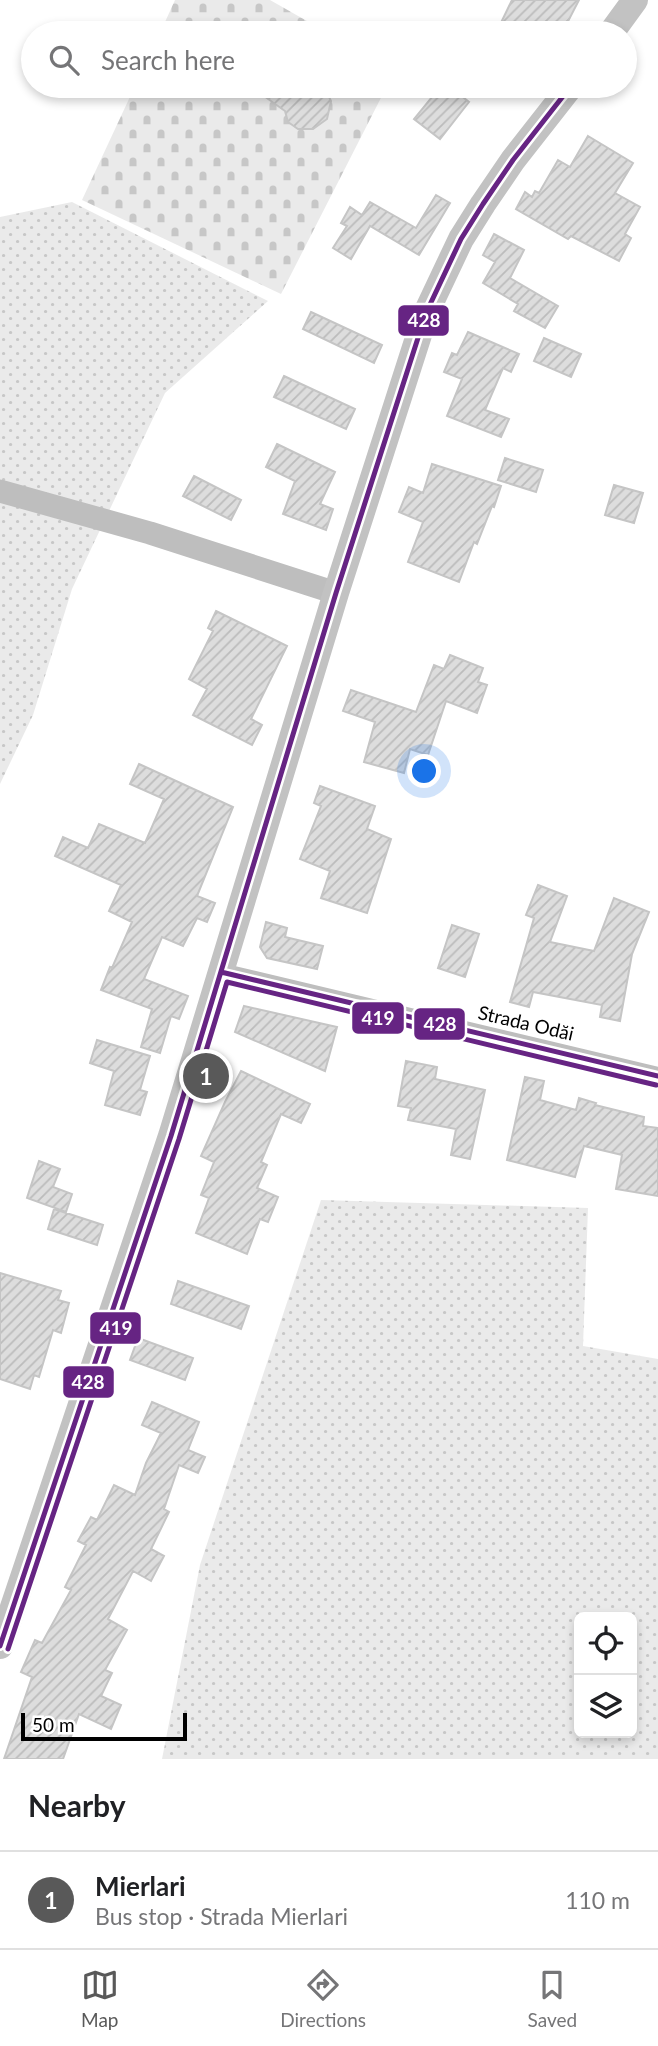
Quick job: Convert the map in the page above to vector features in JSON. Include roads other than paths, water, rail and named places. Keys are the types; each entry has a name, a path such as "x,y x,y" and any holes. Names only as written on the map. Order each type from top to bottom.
{"main road":[{"path":"620,21 635,0"},
{"path":"0,1646 171,1136 335,593 426,313 445,270 483,204 513,160 562,98"}],"street":[{"path":"0,491 150,533 335,593"},
{"name":"Strada Odăi","path":"221,972 658,1076"}],"place":[{"name":"Mierlari","path":"206,1076"}]}
